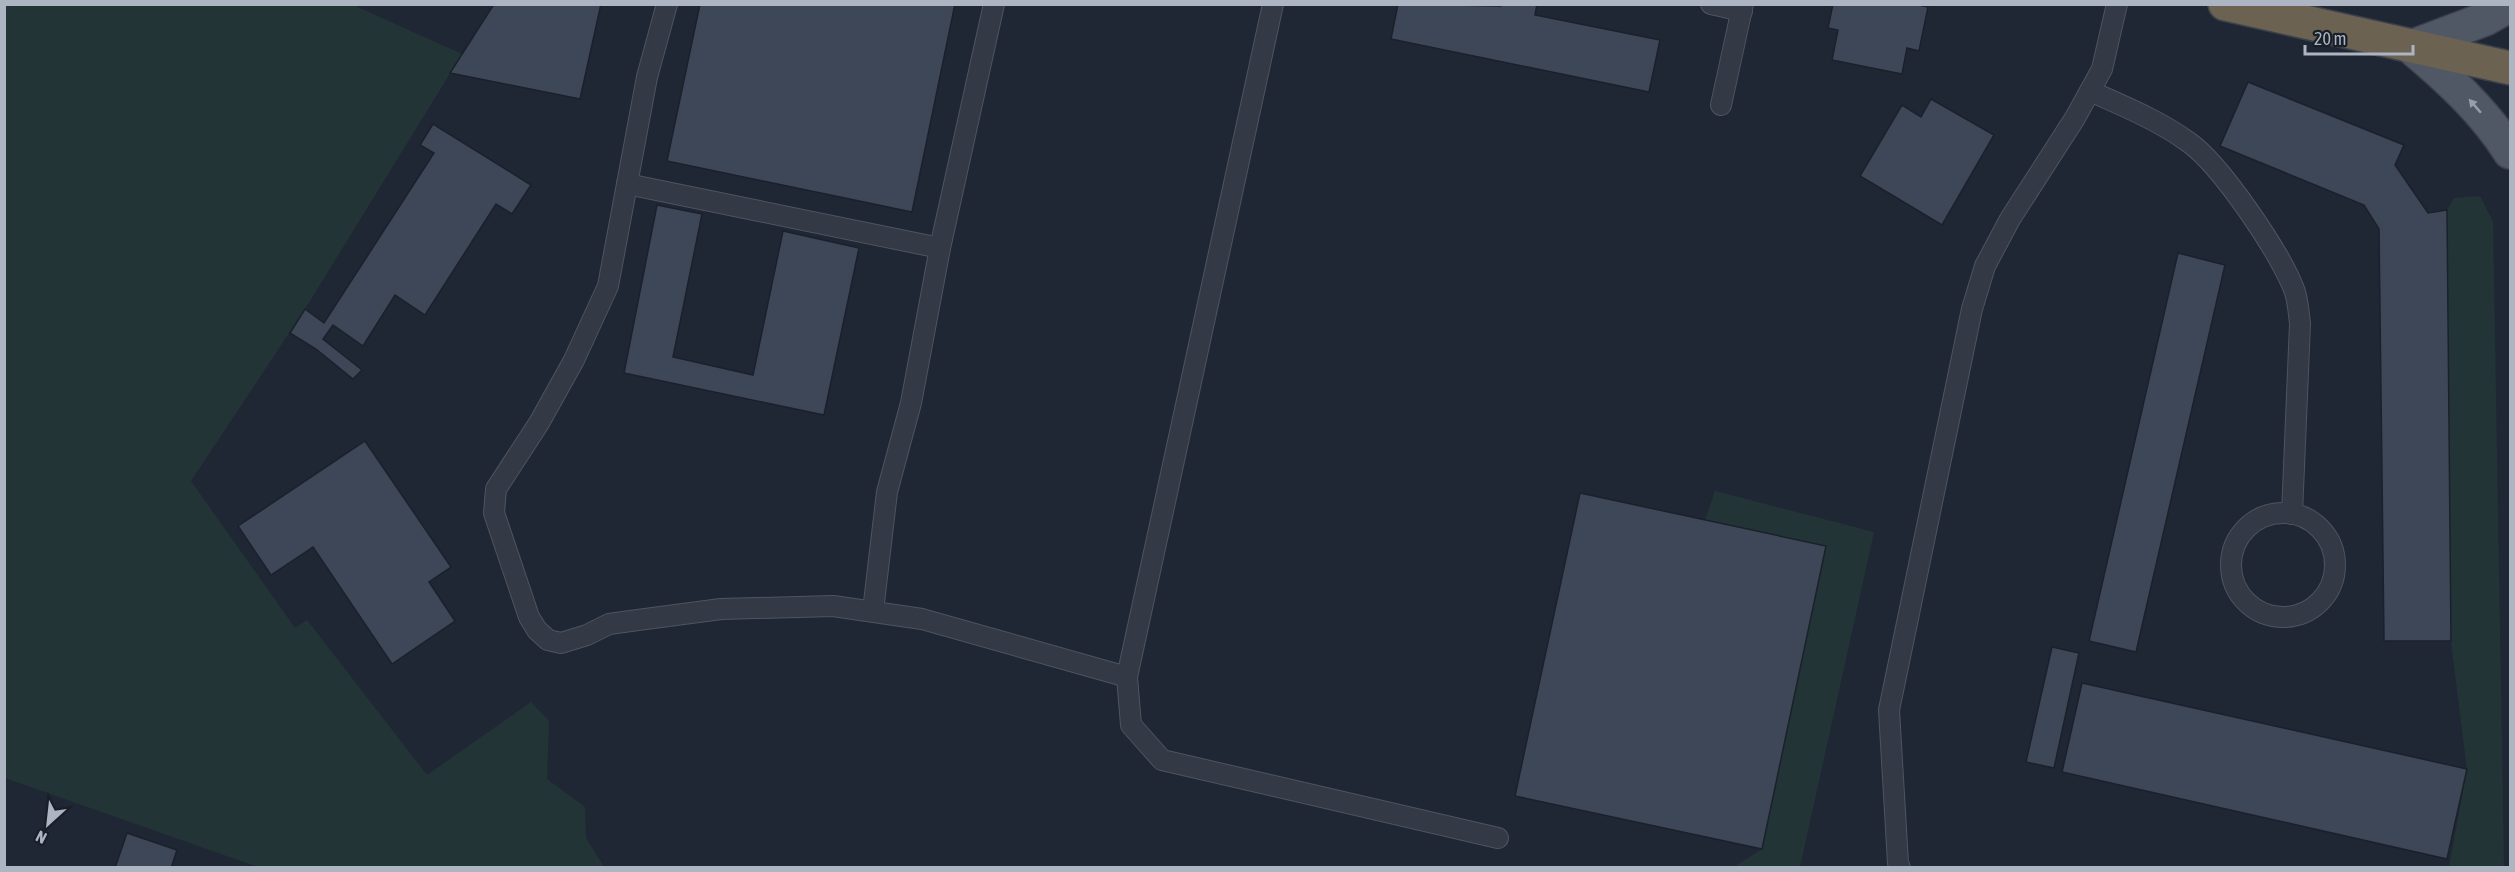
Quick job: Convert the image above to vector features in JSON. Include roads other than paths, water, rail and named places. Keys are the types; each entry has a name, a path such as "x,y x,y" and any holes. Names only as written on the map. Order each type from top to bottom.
{"highway":[{"path":"2225,4 2511,68"}],"main road":[{"path":"2511,5 2485,19 2411,46 2471,102 2499,134 2511,152"}],"lane":[{"path":"667,4 647,77 608,286 574,360 539,423 496,489 494,513 530,617 537,630 548,640 561,643 587,635 609,624 721,609 833,606 922,619 1127,677"},
{"path":"873,611 887,492 911,403 940,248 994,4"},
{"path":"1273,4 1127,677 1131,725 1162,760 1498,838"},
{"path":"1711,4 1742,8 1720,105"},
{"path":"1900,867 1889,710 1972,309 1985,266 2010,219 2075,118 2102,69 2117,4"},
{"path":"2090,91 2158,123 2189,142 2222,174 2284,267 2296,294 2300,324 2292,514"},
{"path":"627,184 940,248"},
{"path":"2270,514 2292,514 2302,516 2318,525 2329,539 2335,556 2335,574 2329,591 2317,605 2302,614 2284,617 2266,614 2252,606 2240,594 2232,571 2234,547 2242,533 2255,521 2270,514"}]}
